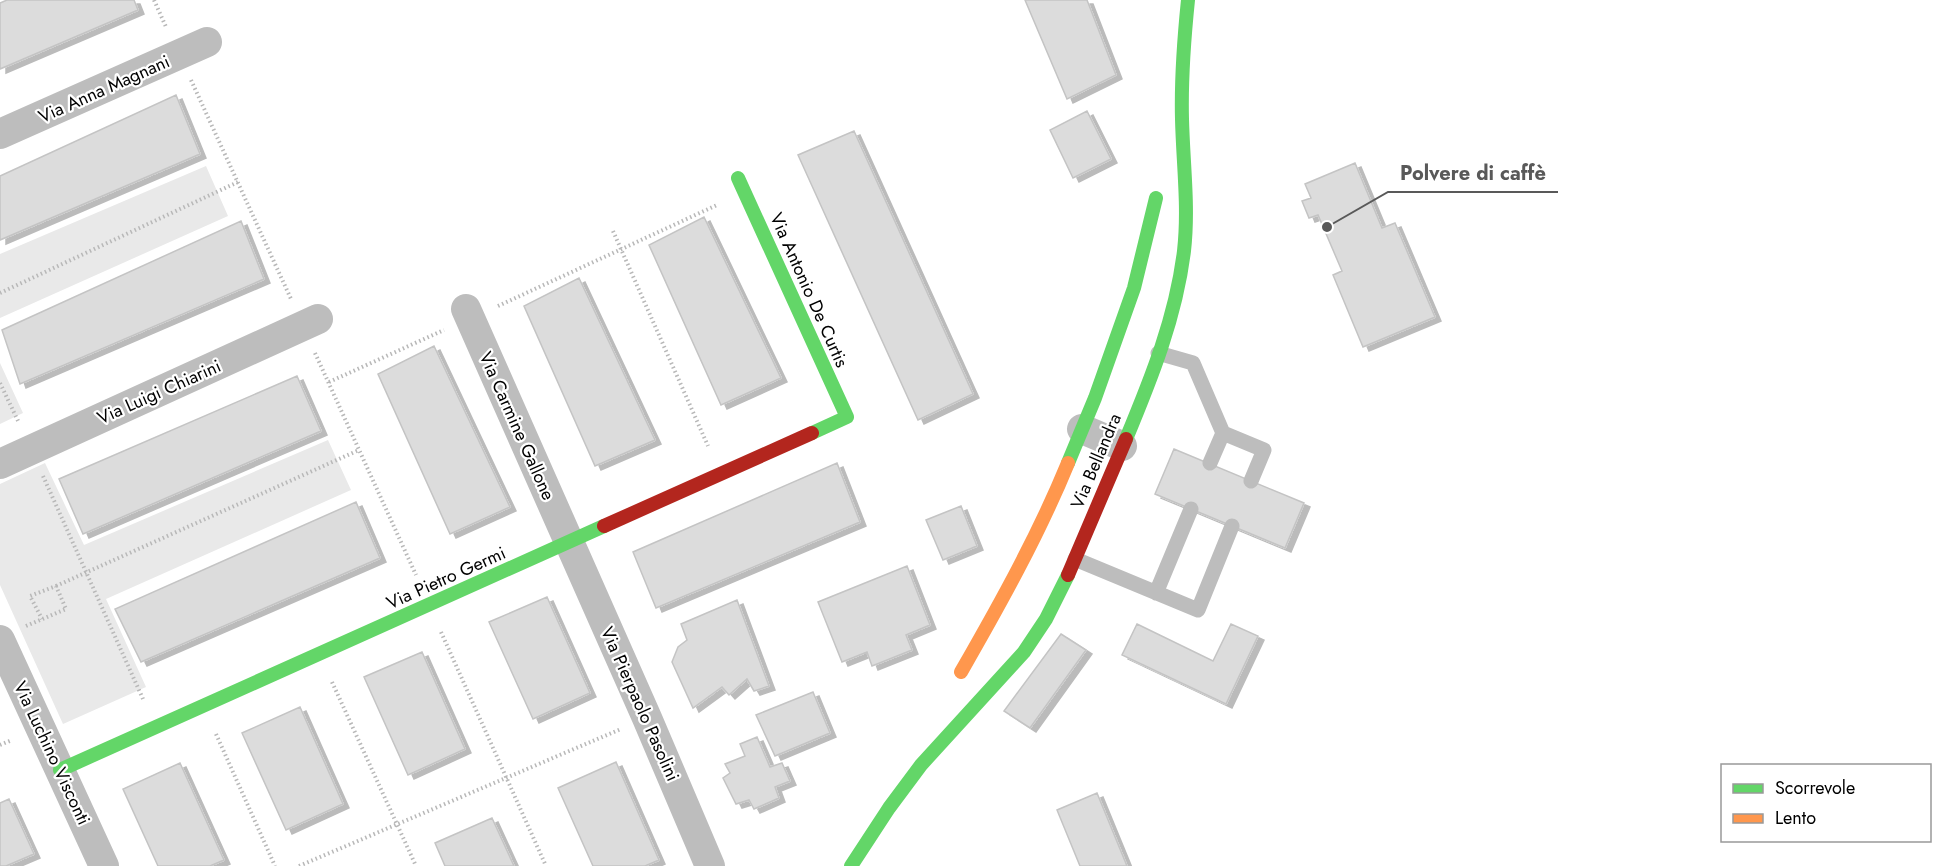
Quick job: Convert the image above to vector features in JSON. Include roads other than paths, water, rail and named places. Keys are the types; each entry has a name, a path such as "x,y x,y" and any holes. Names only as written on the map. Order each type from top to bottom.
{"street":[{"name":"Via Bellandra","path":"851,866 918,768 1004,676 1050,611 1075,559 1122,446 1158,353 1177,290 1185,235 1186,192 1182,93 1188,0"},
{"name":"Via Anna Magnani","path":"0,134 207,42"},
{"name":"Via Antonio De Curtis","path":"738,178 847,417"},
{"name":"Via Bellandra","path":"961,672 1007,593 1052,502 1095,398 1134,288 1156,198"},
{"name":"Via Carmine Gallone","path":"468,314 568,543"},
{"name":"Via Luigi Chiarini","path":"0,464 311,323"},
{"name":"Via Pietro Germi","path":"60,770 847,417"},
{"path":"1082,429 1122,446"},
{"name":"Via Pierpaolo Pasolini","path":"568,543 647,718 710,866"},
{"name":"Via Luchino Visconti","path":"0,640 104,866"}],"lane":[{"path":"1158,353 1193,363 1223,433 1264,450 1251,481"},
{"path":"1210,463 1223,433"},
{"path":"1156,593 1191,509"},
{"path":"1075,559 1198,610 1232,526"}],"place":[{"name":"Polvere di caffè","path":"1327,227"}]}
